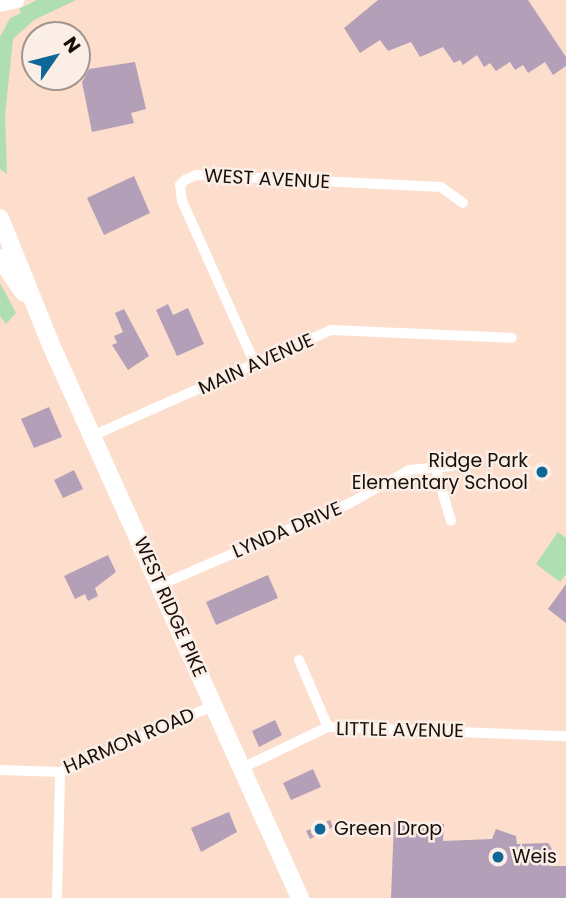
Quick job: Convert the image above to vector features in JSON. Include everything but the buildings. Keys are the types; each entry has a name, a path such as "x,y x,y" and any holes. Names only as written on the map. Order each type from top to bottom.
{"main road":[{"path":"0,4 17,0"},
{"name":"WEST RIDGE PIKE","path":"0,218 92,436 300,898"},
{"name":"WEST RIDGE PIKE","path":"0,258 40,316"}],"street":[{"name":"WEST AVENUE","path":"255,364 182,201 180,185 185,180 197,175 442,187 463,203"},
{"name":"MAIN AVENUE","path":"92,436 331,330 512,338"},
{"name":"LYNDA DRIVE","path":"160,585 350,503 384,480 435,466 452,466"},
{"path":"435,466 452,521"},
{"path":"299,660 328,727"},
{"name":"HARMON ROAD","path":"0,770 60,772 215,705"},
{"name":"LITTLE AVENUE","path":"242,768 328,727 566,736"},
{"path":"57,898 60,772"}],"green space":[{"path":"37,0 76,0 33,21 21,21 21,32 13,39 5,116 7,174 0,169 0,37 10,18 21,13 19,9"},
{"path":"0,283 16,313 6,324 0,316"},
{"path":"558,532 566,538 566,574 560,582 536,564"}],"place":[{"name":"Ridge Park Elementary School","path":"542,472"},
{"name":"Green Drop","path":"320,829"},
{"name":"Weis","path":"498,857"}]}
